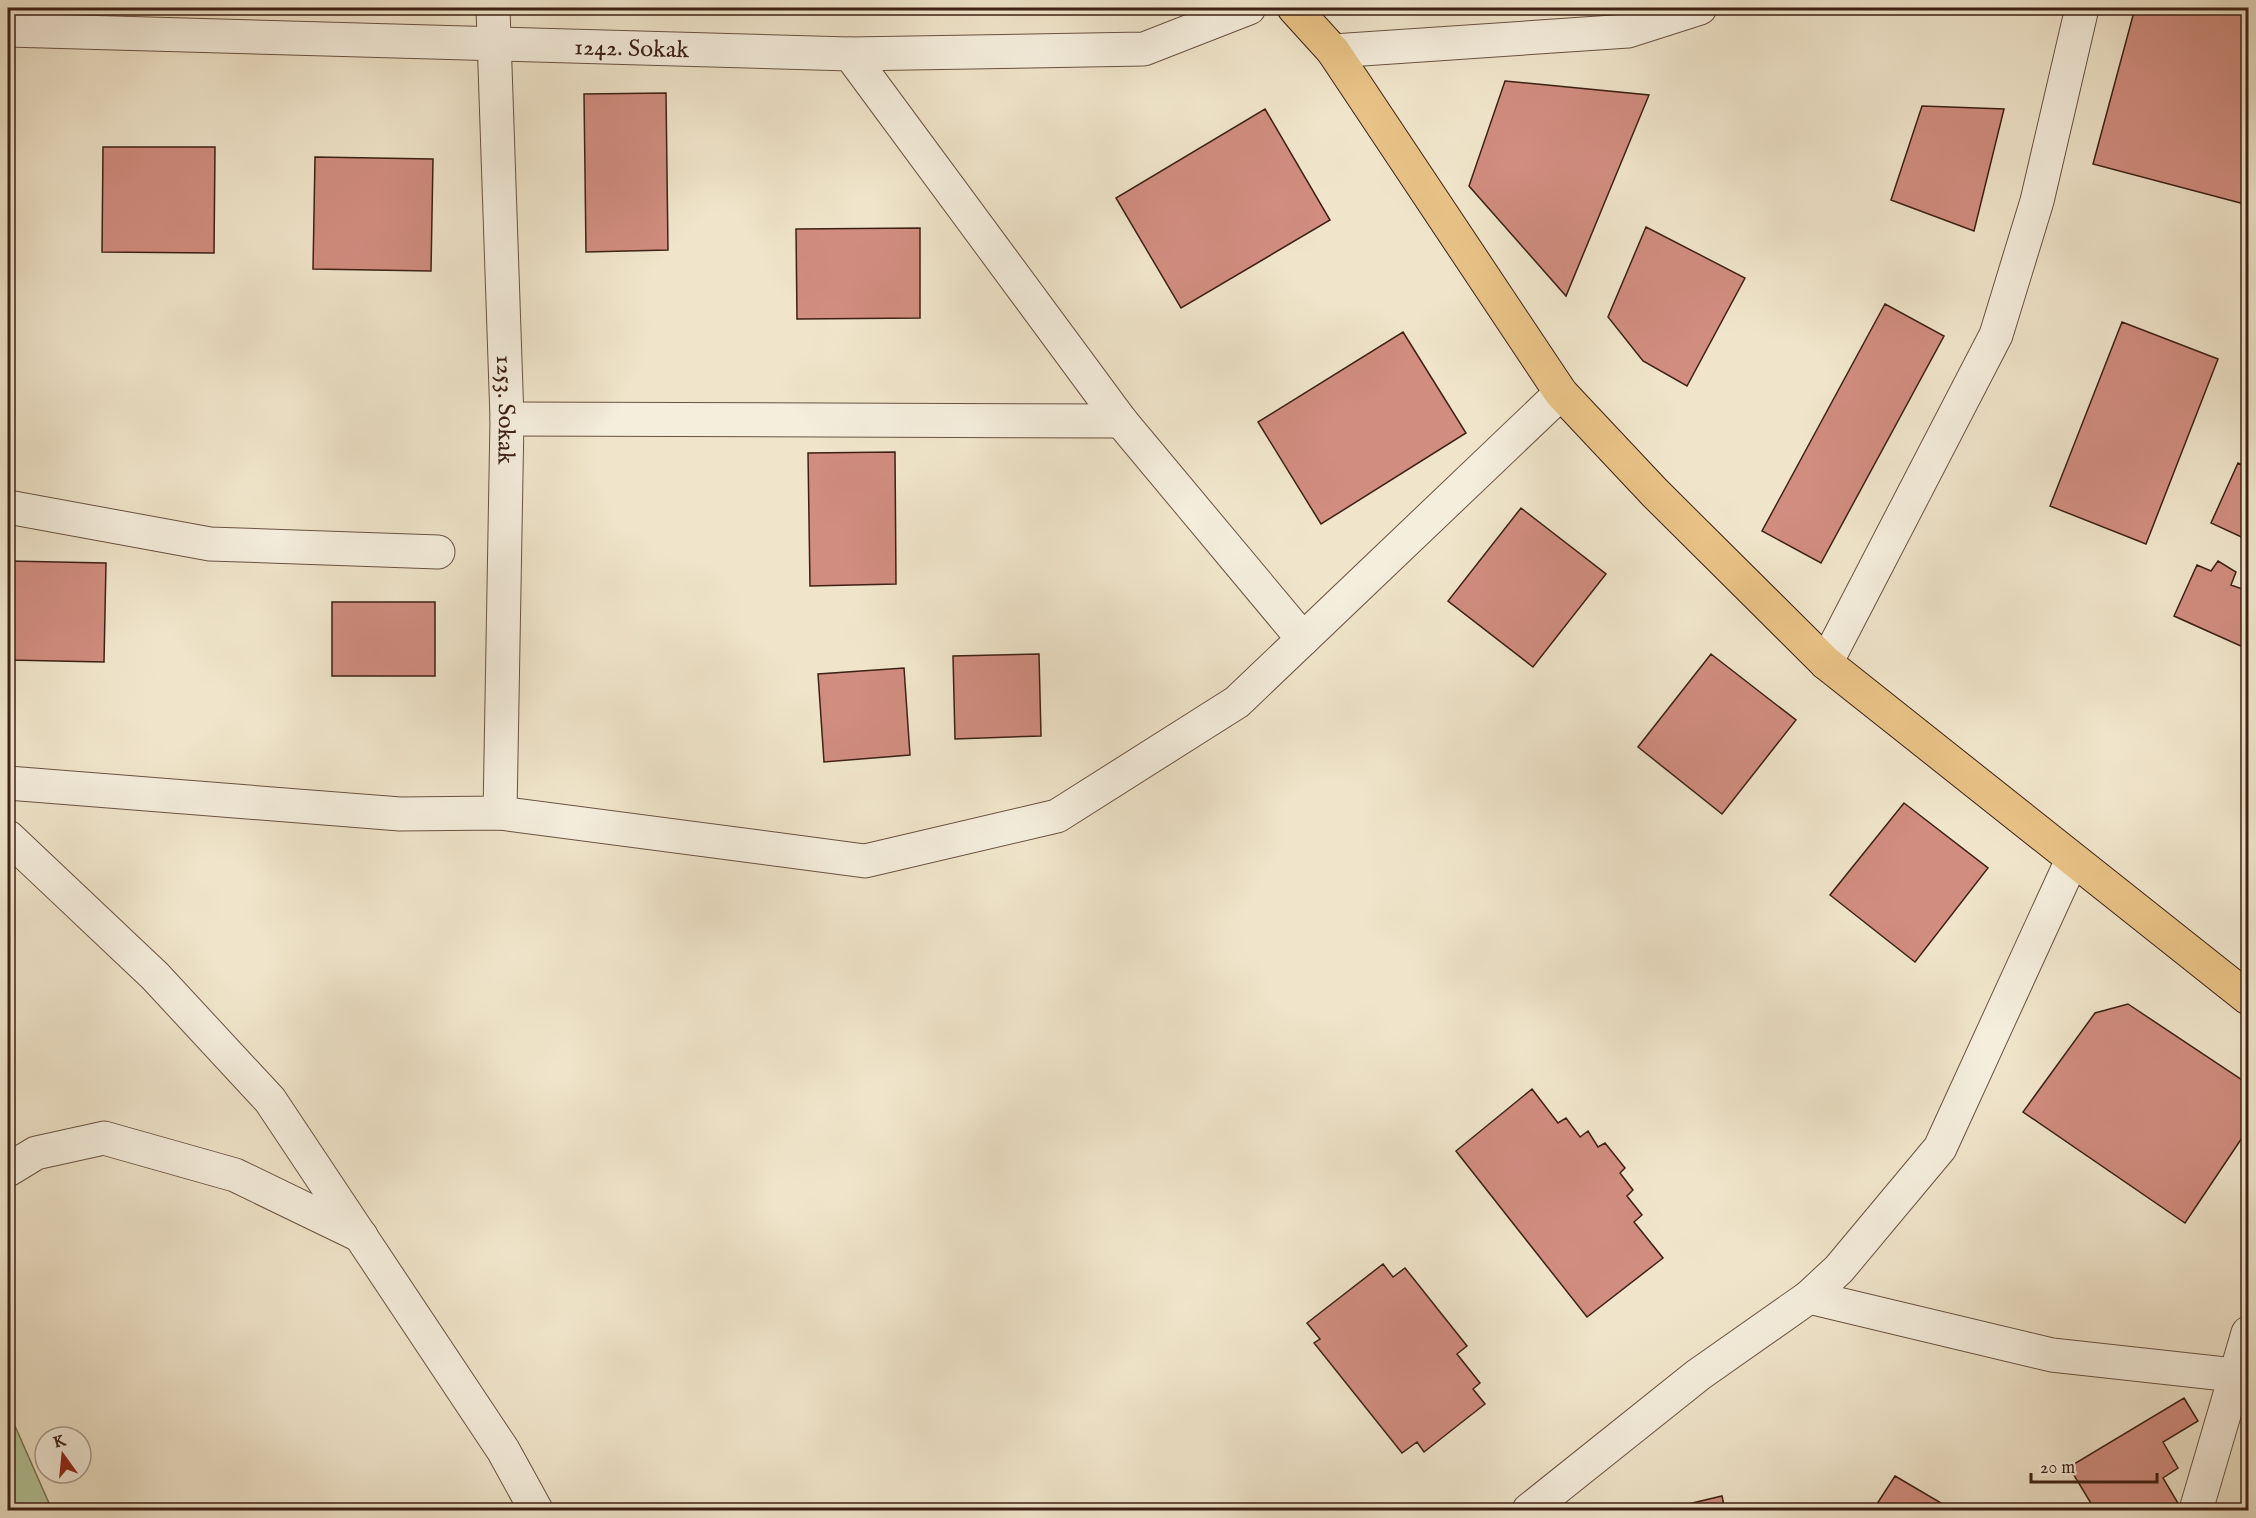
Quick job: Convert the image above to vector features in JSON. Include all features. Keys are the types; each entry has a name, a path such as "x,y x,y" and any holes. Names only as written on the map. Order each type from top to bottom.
{"main road":[{"path":"1294,8 1333,51 1561,393 1655,494 1826,663 2248,998"}],"street":[{"name":"1253. Sokak","path":"493,8 507,419 500,813"},
{"name":"1242. Sokak","path":"8,30 494,46 850,54 1144,49 1249,8"},
{"path":"1333,51 1628,31 1700,8"},
{"path":"1826,663 1996,335 2037,201 2082,8"},
{"path":"850,54 1121,421 1303,639"},
{"path":"8,783 400,814 500,813 865,861 1057,816 1237,702 1561,393"},
{"path":"507,419 1121,421"},
{"path":"8,507 210,544 438,552"},
{"path":"8,837 155,976 270,1100 502,1450 536,1510"},
{"path":"1528,1510 1698,1376 1809,1297 1839,1269 1940,1149 2072,860"},
{"path":"8,1170 36,1153 104,1138 235,1174 362,1236"},
{"path":"1809,1297 2052,1355 2234,1375"},
{"path":"2196,1510 2248,1333"}],"green space":[{"path":"8,1417 11,1417 33,1467 33,1485 41,1485 52,1510 8,1510"}],"building":[{"path":"2135,8 2248,8 2248,205 2093,164"},
{"path":"1505,81 1649,95 1566,296 1469,186"},
{"path":"666,93 668,250 586,252 584,94"},
{"path":"1922,106 2004,109 1974,231 1891,200"},
{"path":"1265,109 1330,220 1181,308 1116,198"},
{"path":"103,147 215,147 214,253 102,252"},
{"path":"315,157 433,159 431,271 313,269"},
{"path":"1646,227 1745,278 1687,386 1643,361 1608,317"},
{"path":"920,228 920,318 797,319 796,229"},
{"path":"1885,304 1944,336 1821,563 1762,531"},
{"path":"2122,322 2218,359 2146,544 2050,506"},
{"path":"1403,332 1466,433 1321,524 1258,422"},
{"path":"895,452 896,584 810,586 808,453"},
{"path":"2238,463 2248,468 2248,540 2211,523"},
{"path":"1521,508 1606,574 1533,667 1448,601"},
{"path":"8,561 106,563 104,662 8,660"},
{"path":"2218,561 2236,572 2231,585 2248,591 2248,636 2243,647 2174,616 2197,565 2211,571"},
{"path":"332,602 435,602 435,676 332,676"},
{"path":"1039,654 1041,736 955,739 953,656"},
{"path":"1711,654 1796,720 1722,814 1638,747"},
{"path":"904,668 910,755 824,762 818,674"},
{"path":"1904,803 1988,868 1915,962 1830,895"},
{"path":"2128,1004 2248,1084 2248,1129 2185,1223 2023,1112 2095,1013"},
{"path":"1532,1089 1558,1123 1566,1118 1580,1137 1588,1131 1598,1147 1605,1143 1625,1168 1620,1173 1633,1190 1627,1196 1642,1215 1634,1222 1663,1258 1587,1317 1456,1151"},
{"path":"1383,1264 1393,1277 1405,1268 1467,1346 1457,1354 1480,1383 1473,1389 1485,1404 1424,1452 1417,1442 1402,1453 1314,1343 1320,1339 1307,1323"},
{"path":"2184,1398 2198,1421 2163,1442 2178,1468 2163,1478 2182,1510 2095,1510 2069,1467"},
{"path":"1895,1476 1953,1510 1873,1510"},
{"path":"1722,1496 1725,1510 1663,1510"}]}
